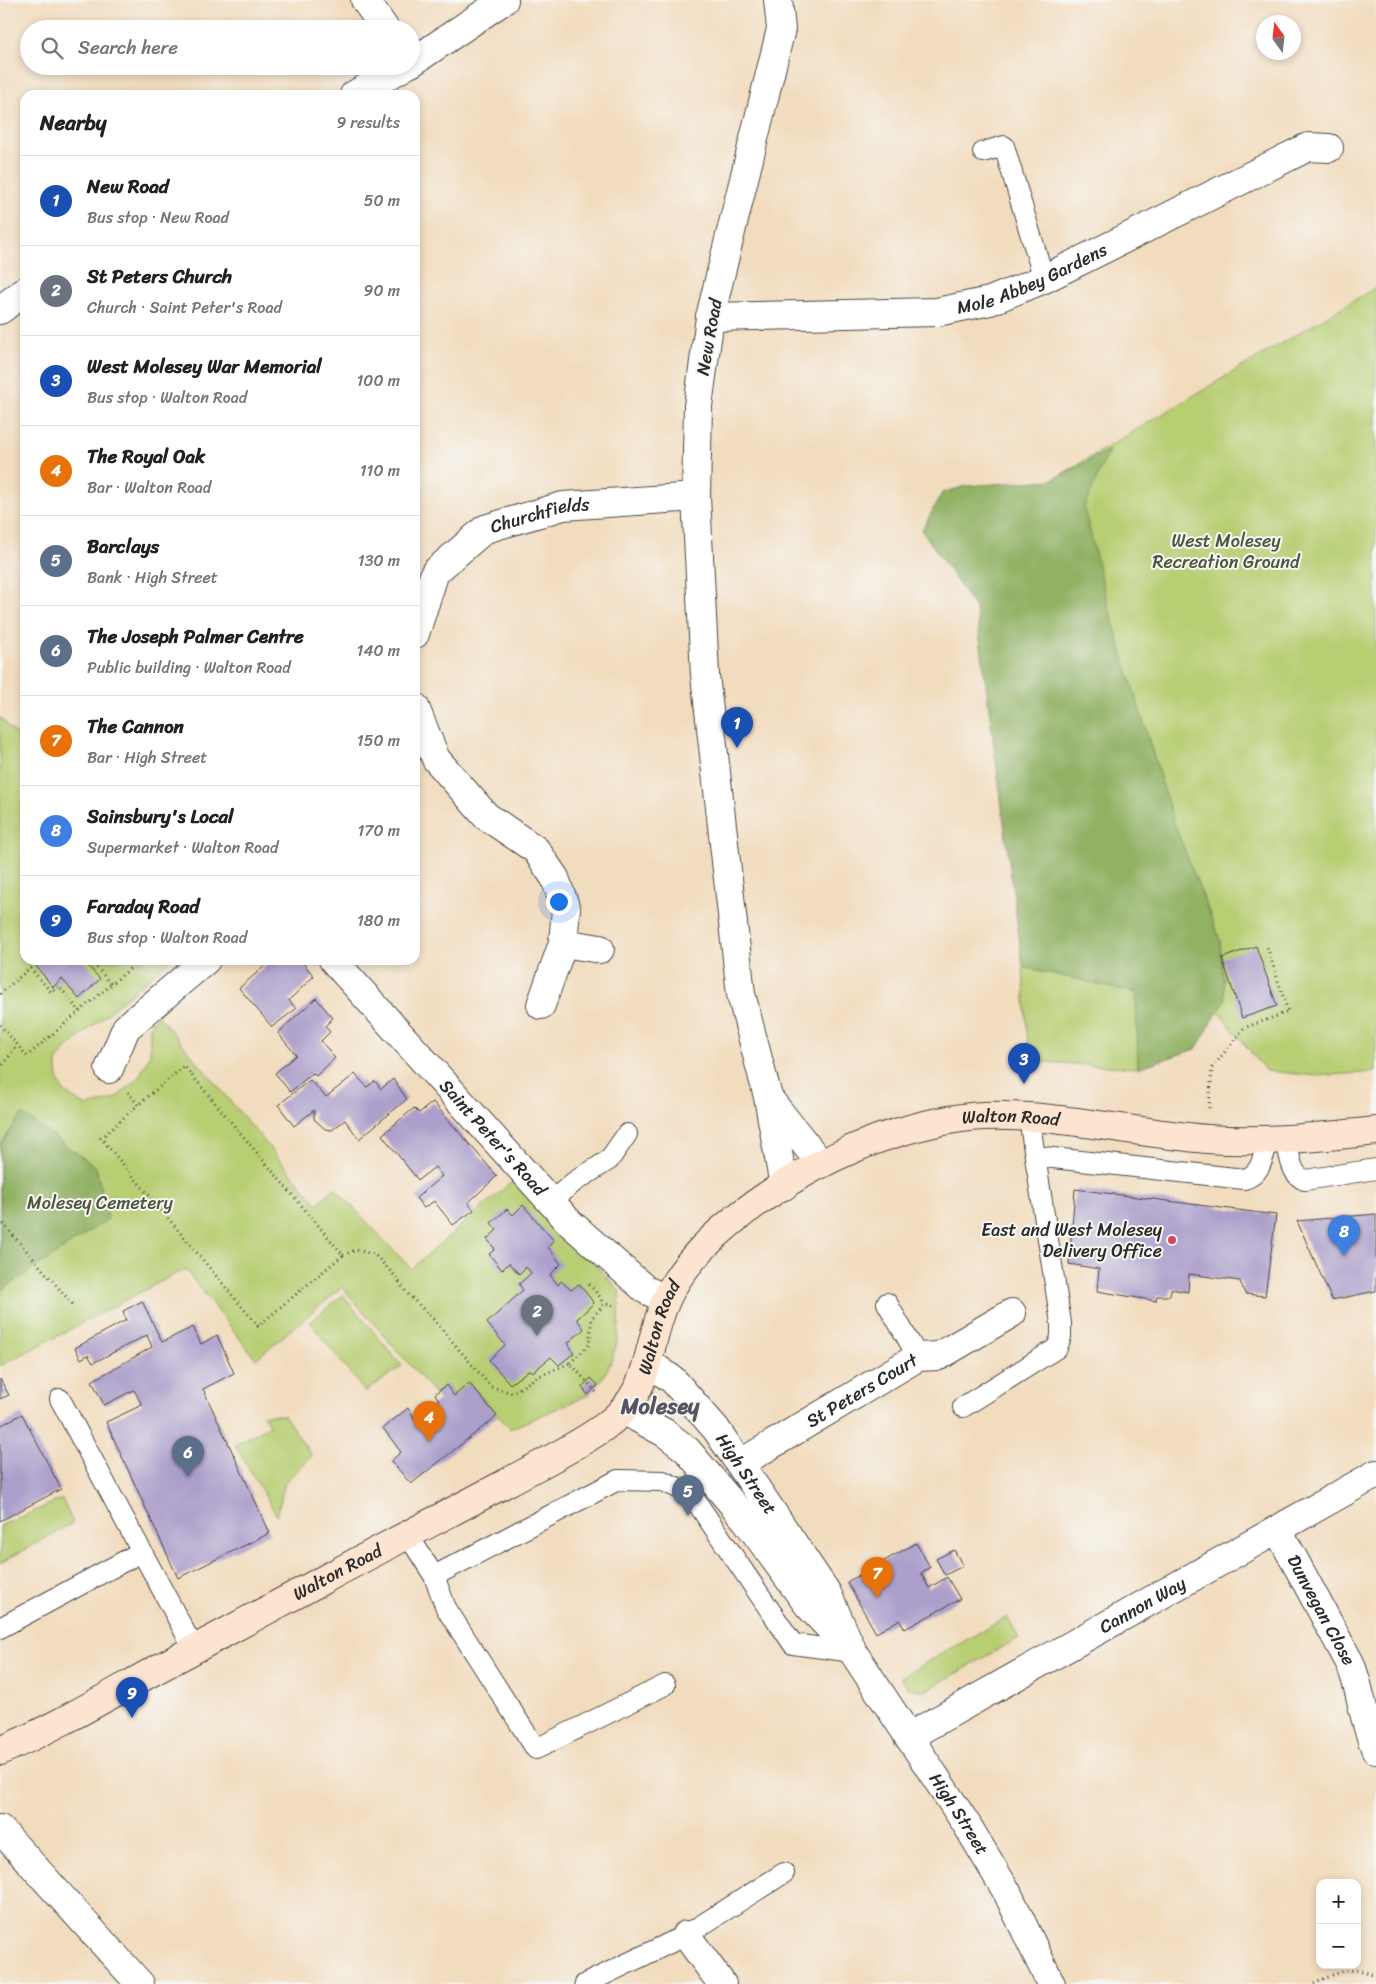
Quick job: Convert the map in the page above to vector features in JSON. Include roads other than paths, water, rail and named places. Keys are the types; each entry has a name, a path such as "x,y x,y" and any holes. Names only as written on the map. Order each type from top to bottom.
{"main road":[{"name":"Walton Road","path":"0,1751 33,1737 566,1450 606,1426 635,1395 648,1362 666,1299 675,1281 713,1239 735,1220 784,1186 821,1164 866,1142 922,1125 981,1117 1007,1116 1207,1139 1277,1140 1376,1130"}],"street":[{"path":"366,0 379,20"},
{"path":"420,57 504,0"},
{"name":"New Road","path":"778,0 781,29 710,317 698,406 696,497 705,674 741,994 768,1097 784,1186"},
{"path":"363,90 389,75"},
{"name":"Mole Abbey Gardens","path":"710,317 937,312 990,301 1044,280 1308,148 1329,148"},
{"path":"0,310 20,295"},
{"name":"Churchfields","path":"420,618 435,572 485,528 563,506 696,497"},
{"path":"420,719 436,759 486,816 536,850 555,878 566,909 563,943 541,1005"},
{"path":"563,943 600,949"},
{"path":"109,1069 126,1028 200,965"},
{"name":"Saint Peter's Road","path":"338,965 570,1223 646,1290 666,1299"},
{"name":"New Road","path":"768,1097 821,1164"},
{"name":"St Peters Court","path":"741,1463 918,1357 938,1356 1012,1313"},
{"name":"High Street","path":"648,1362 673,1380 694,1402 741,1463 827,1594 853,1652 967,1825 1007,1892 1051,1984"},
{"name":"High Street","path":"623,1410 665,1433 687,1450 746,1520 808,1605 853,1652"},
{"name":"Cannon Way","path":"908,1738 1278,1530 1319,1504 1376,1474"},
{"name":"Dunvegan Close","path":"1278,1530 1350,1663 1359,1686 1368,1731 1376,1750"},
{"path":"0,1829 140,1984"},
{"path":"686,1935 722,1984"}],"lane":[{"path":"983,152 1004,146 1044,280"},
{"path":"963,1407 1057,1348 1061,1337 1061,1323 1029,1118"},
{"path":"551,1202 574,1182 610,1160 627,1134"},
{"path":"1035,1156 1244,1180 1253,1177 1258,1171 1277,1140"},
{"path":"1277,1140 1294,1173 1305,1180 1376,1169"},
{"path":"887,1303 918,1357"},
{"path":"60,1399 140,1552 194,1649"},
{"path":"434,1576 618,1480 663,1481 691,1494 793,1644 853,1652"},
{"path":"408,1535 434,1576 446,1608 536,1749 665,1685"},
{"path":"0,1628 140,1552"},
{"path":"585,1984 686,1935 784,1873"}],"place":[{"name":"New Road","path":"737,748"},
{"name":"West Molesey War Memorial","path":"1024,1084"},
{"name":"East and West Molesey Delivery Office","path":"1172,1240"},
{"name":"Sainsbury's Local","path":"1344,1256"},
{"name":"St Peters Church","path":"537,1336"},
{"name":"The Royal Oak","path":"429,1442"},
{"name":"The Joseph Palmer Centre","path":"188,1477"},
{"name":"Barclays","path":"688,1516"},
{"name":"The Cannon","path":"877,1598"},
{"name":"Faraday Road","path":"132,1718"}],"district":[{"name":"Molesey","path":"660,1406"}],"park label":[{"name":"West Molesey Recreation Ground","path":"1226,551"},
{"name":"Molesey Cemetery","path":"100,1203"}]}
